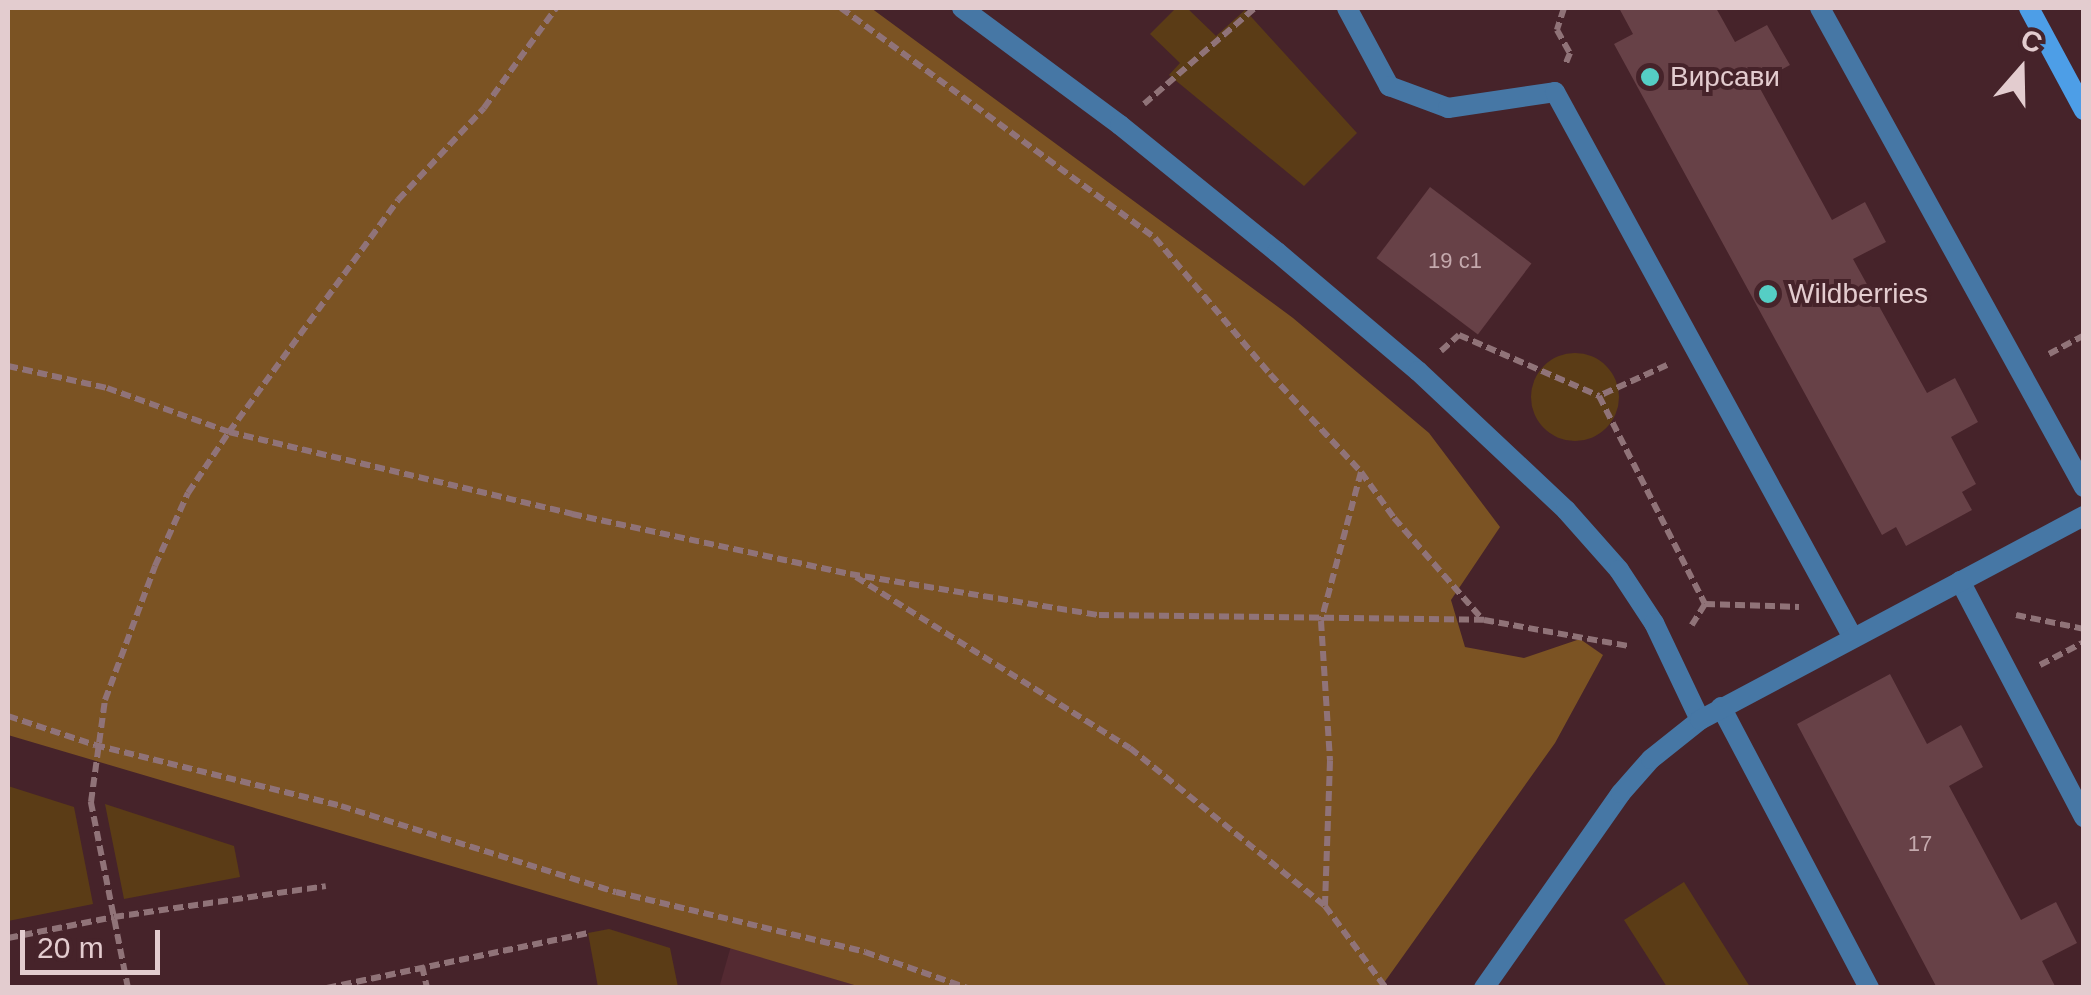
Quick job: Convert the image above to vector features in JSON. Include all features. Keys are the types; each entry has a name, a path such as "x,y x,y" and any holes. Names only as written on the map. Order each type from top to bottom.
{"main road":[{"path":"2029,8 2084,110"}],"street":[{"path":"962,8 1120,124 1418,371 1566,510 1619,570 1654,623 1700,720"},
{"path":"1347,8 1389,86 1448,108 1555,92 1853,638"},
{"path":"1820,8 2084,487"},
{"path":"1484,988 1621,793 1652,759 1700,720 2084,516"},
{"path":"1960,581 2084,817"},
{"path":"1721,707 1869,988"}],"path":[{"path":"128,988 91,802 95,745 104,700 156,566 188,494 230,432 398,200 484,108 556,8"},
{"path":"841,8 1155,238 1270,374 1361,472 1394,518 1484,620"},
{"path":"1120,124 1255,8"},
{"path":"1555,92 1570,53 1557,30 1564,8"},
{"path":"1478,344 1599,396 1705,604"},
{"path":"1599,396 1695,351"},
{"path":"8,366 107,388 230,432 572,514 850,574 1099,614 1321,622 1484,620 1668,652 1705,604"},
{"path":"1325,906 1330,760 1321,622 1361,472"},
{"path":"850,574 1130,748 1325,906 1386,988"},
{"path":"1705,604 1837,609"},
{"path":"1973,606 2084,629"},
{"path":"2012,680 2084,642"},
{"path":"8,716 95,745 341,806 616,892 866,952 967,988"},
{"path":"8,938 114,917 326,886"},
{"path":"327,988 588,933"},
{"path":"422,966 426,988"}],"shaded area":[{"path":"8,8 871,8 1293,318 1429,433 1500,527 1451,600 1465,647 1524,658 1580,639 1603,655 1555,743 1381,987 861,987 8,735"},
{"path":"1176,8 1187,8 1216,36 1245,10 1357,133 1304,186 1169,75 1180,63 1150,34"},
{"path":"1575,353 1606,366 1619,397 1606,428 1575,441 1544,428 1531,397 1544,366"},
{"path":"8,786 74,807 93,904 8,921"},
{"path":"105,804 234,846 240,877 124,899"},
{"path":"1684,882 1750,987 1667,987 1624,920"},
{"path":"609,929 670,948 678,987 598,987 588,933"},
{"path":"731,946 861,987 719,988"}],"building":[{"path":"1619,8 1716,8 1735,42 1767,25 1790,65 1757,83 1832,220 1865,202 1886,242 1853,259 1927,393 1955,378 1978,422 1951,437 1976,484 1962,492 1972,510 1906,546 1896,527 1882,535 1614,44 1633,34"},
{"path":"1430,187 1531,263 1478,335 1376,258"},
{"path":"1890,674 1927,744 1961,725 1983,767 1949,786 2021,920 2056,902 2077,943 2042,961 2056,988 1937,988 1797,724"}],"place":[{"name":"Вирсави","path":"1650,77"},
{"name":"Wildberries","path":"1768,294"}]}
